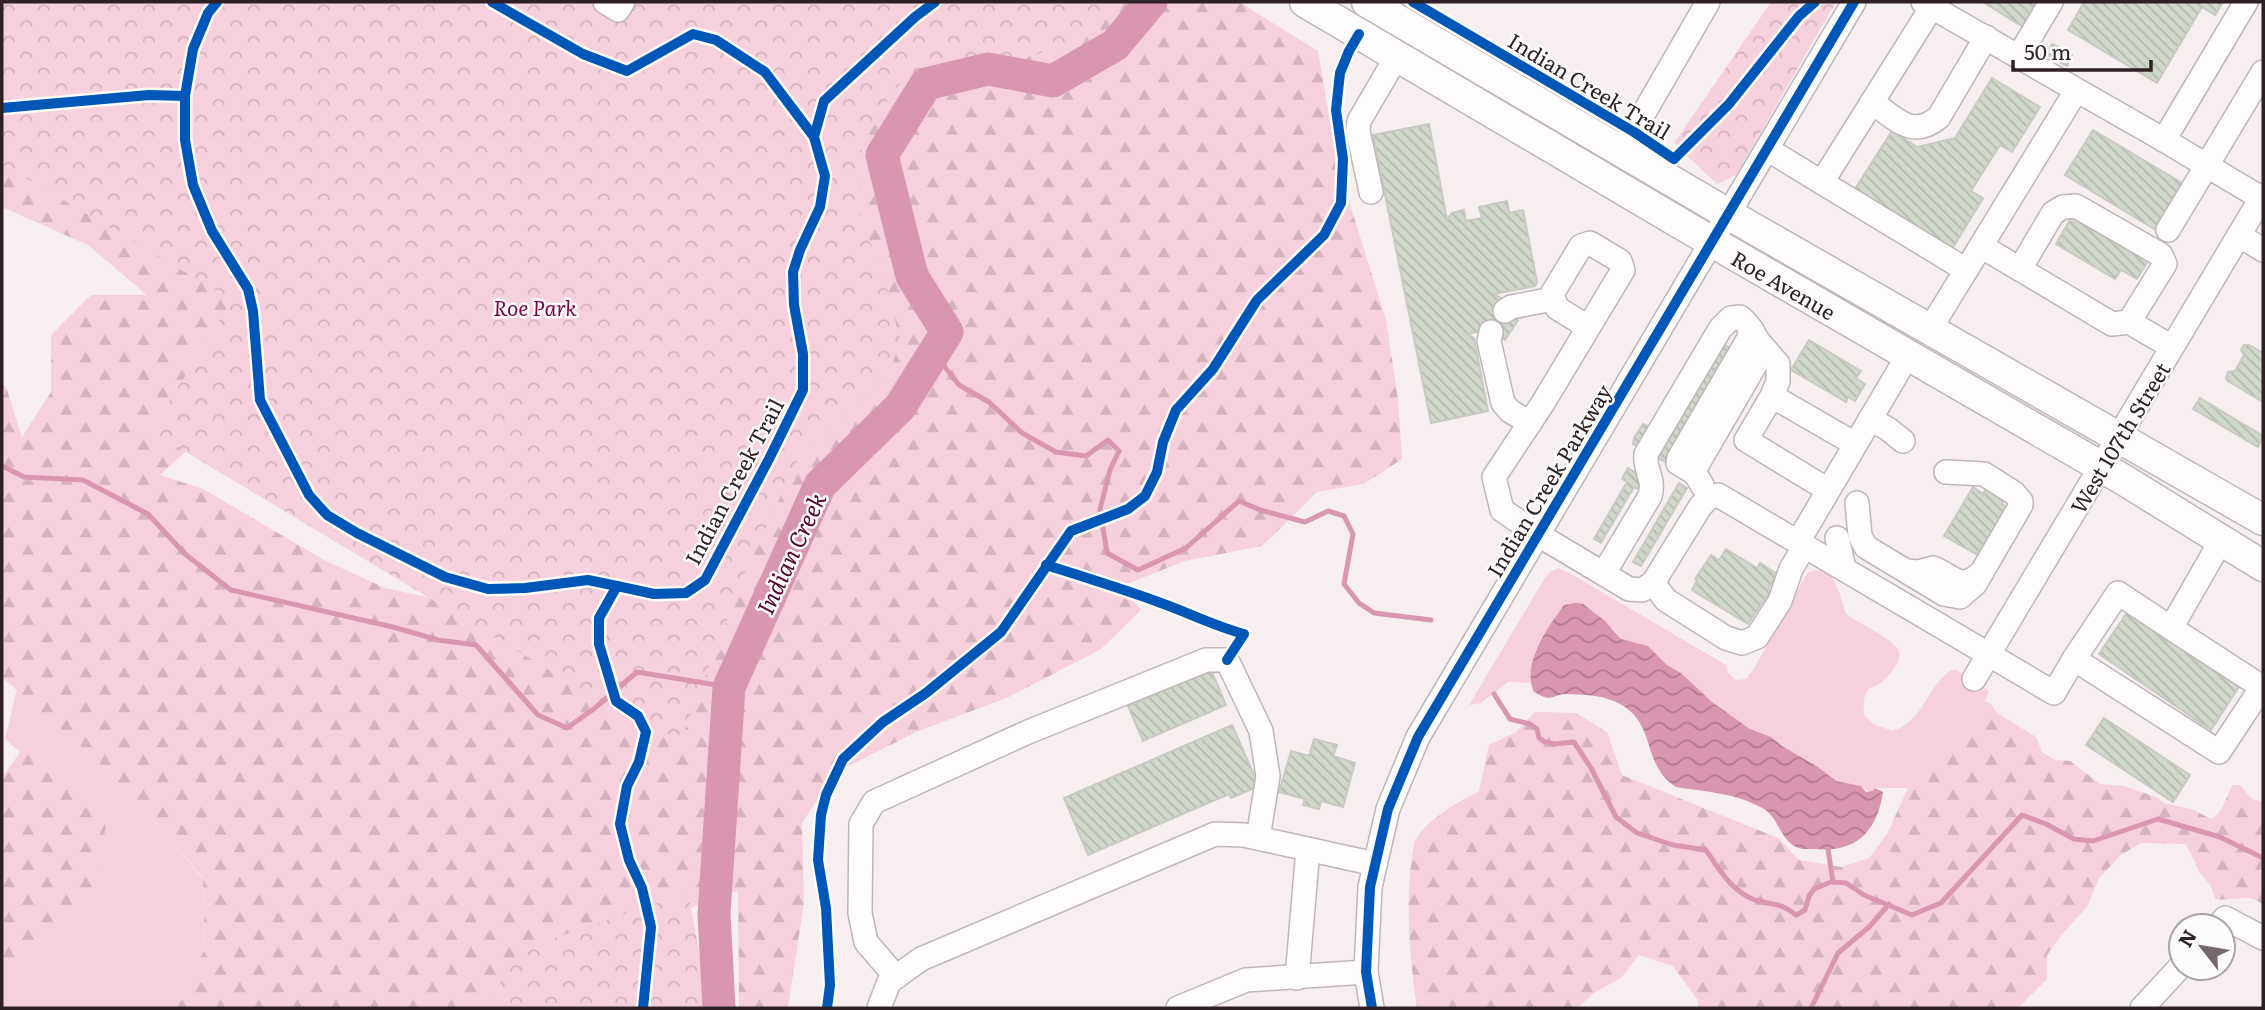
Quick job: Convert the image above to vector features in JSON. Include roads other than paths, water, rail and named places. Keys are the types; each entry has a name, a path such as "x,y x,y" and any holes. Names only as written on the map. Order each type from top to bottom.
{"main road":[{"name":"Roe Avenue","path":"1305,2 2102,467 2263,566"},
{"name":"Roe Avenue","path":"1367,2 1728,214 2263,520"}],"street":[{"path":"605,2 618,10 623,2"},
{"path":"1622,151 1708,2"},
{"name":"Indian Creek Parkway","path":"1372,1008 1366,972 1370,887 1388,809 1418,737 1854,2"},
{"path":"2019,56 2051,2"},
{"path":"2164,140 2246,2"},
{"path":"1822,182 1930,3 2076,91 2262,197"},
{"path":"1872,102 1912,128 1931,124 1939,117 1986,37"},
{"path":"1371,192 1358,131 1359,121 1397,56"},
{"path":"2168,230 2263,72"},
{"path":"1930,329 2076,91"},
{"path":"1768,149 1966,270"},
{"name":"West 107th Street","path":"1974,678 2262,197"},
{"path":"2020,269 2053,213 2063,207 2076,206 2161,255 2165,264 2129,322"},
{"path":"2239,235 2263,250"},
{"path":"1588,327 1557,308 1552,294 1581,246 1590,243 1620,261 1623,270 1530,423 1494,477 1502,510 1537,534 1629,589 1642,590 1653,583 1707,498 1718,495 2054,692 2074,659 2118,593 2262,687 2219,752 2074,659"},
{"path":"1981,246 2112,324 2129,322 2172,348"},
{"path":"1505,312 1511,307 1553,299"},
{"path":"1604,573 1650,496 1653,485 1645,463 1646,454 1720,329 1725,322 1736,316 1740,317 1778,364 1778,382 1746,440 1829,489 1862,502 1860,536 1864,545 1944,594 1955,597 1966,593 1982,572 2021,501 2014,493 1984,474 1946,472"},
{"path":"1491,332 1489,341 1503,403 1510,411 1530,423"},
{"path":"1707,498 1691,471 1696,467 1758,360 1760,349 1755,336"},
{"path":"1653,583 1734,631 1749,631 1757,623 1785,573 1791,568 1829,489 1908,355"},
{"path":"1772,396 1855,444"},
{"path":"1870,419 1903,441"},
{"path":"1838,538 1844,568"},
{"path":"2171,628 2222,539"},
{"path":"896,977 866,942 860,913 861,824 874,802 1028,732 1206,660 1227,660 1261,731 1268,776 1258,838"},
{"path":"879,1008 889,982 921,959 1215,834 1244,835 1375,864"},
{"path":"1297,978 1308,849"},
{"path":"2237,924 2263,938"},
{"path":"1178,1008 1247,980 1366,972"},
{"path":"2142,1008 2167,981"}],"water":[{"path":"1583,604 1605,621 1621,639 1648,646 1712,702 1750,729 1771,737 1836,781 1861,786 1866,792 1875,788 1883,792 1876,818 1863,837 1842,847 1830,849 1796,847 1785,838 1773,817 1754,804 1722,794 1676,787 1657,767 1638,720 1616,702 1584,695 1564,694 1548,698 1534,692 1531,670 1538,646 1564,605"}],"waterway":[{"name":"Indian Creek","path":"719,1008 714,914 729,687 820,485 900,407 947,332 912,276 882,155 926,84 988,69 1053,81 1115,45 1151,2"},
{"path":"943,338 944,366 959,385 989,402 1022,433 1056,452 1086,456 1108,440 1119,451 1110,470 1100,509 1107,553 1138,570 1186,548 1239,501 1260,510 1305,522 1328,511 1344,516 1353,534 1344,584 1359,603 1374,613 1431,620"},
{"path":"2,466 24,477 83,480 148,514 185,554 231,590 438,640 476,645 538,715 567,728 637,672 729,687"},
{"path":"1494,694 1510,719 1530,724 1537,729 1539,738 1545,742 1574,742 1591,768 1616,817 1637,833 1673,845 1706,850 1739,891 1796,915 1805,910 1814,889 1831,882 1846,883 1864,895 1912,915 1941,903 2022,815 2074,839 2093,841 2158,819 2220,837 2263,858"},
{"path":"1828,849 1833,882"},
{"path":"1811,1008 1838,953 1869,927 1889,904"}],"park label":[{"name":"Roe Park","path":"535,306"}]}
